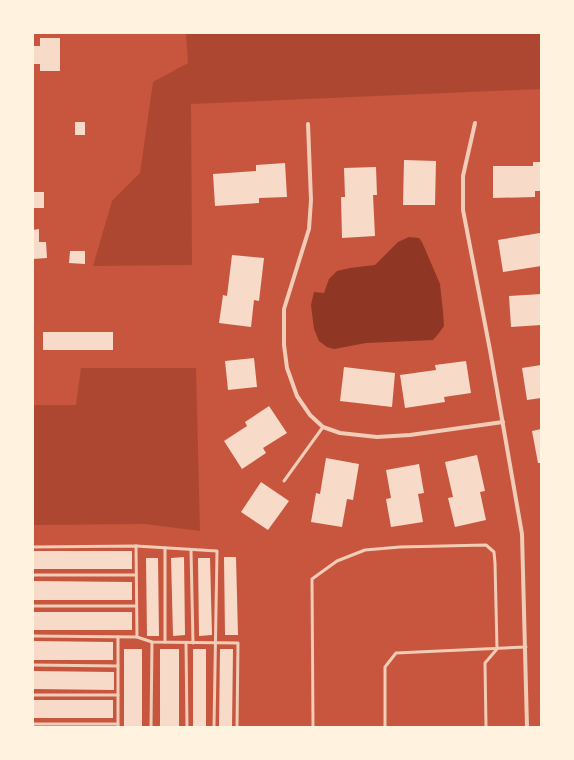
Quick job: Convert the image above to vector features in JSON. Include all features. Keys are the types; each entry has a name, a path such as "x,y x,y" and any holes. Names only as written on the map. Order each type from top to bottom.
{"street":[{"path":"475,123 463,176 463,210 503,422 522,534 527,727"},
{"path":"308,124 312,200 309,229 284,309 284,345 287,368 297,396 310,415 324,427 340,433 377,437 410,435 503,422"}],"lane":[{"path":"284,481 324,427"},
{"path":"33,547 136,546 217,551 214,727"},
{"path":"136,546 137,637"},
{"path":"313,727 312,579 337,561 365,550 400,547 486,546 494,552 497,649 485,663 486,727"},
{"path":"165,548 165,642"},
{"path":"191,550 193,643"},
{"path":"33,575 136,575"},
{"path":"33,606 136,606"},
{"path":"33,636 137,637 152,642 238,643 237,727"},
{"path":"33,724 118,725 118,637"},
{"path":"152,642 152,727"},
{"path":"186,643 187,727"},
{"path":"385,727 385,667 396,653 526,647"},
{"path":"33,665 118,666"},
{"path":"33,695 118,695"}],"shaded area":[{"path":"186,33 541,33 541,95 540,89 191,104 192,265 93,266 112,201 140,173 153,82 188,63"},
{"path":"409,237 419,238 422,242 440,284 444,326 433,340 366,343 334,349 327,347 319,341 314,329 311,305 314,292 324,293 329,279 337,271 375,265 398,242"},
{"path":"81,368 196,368 200,531 145,524 33,525 33,405 76,405"}],"building":[{"path":"40,38 60,38 60,71 40,71 40,64 33,64 33,46 40,46"},
{"path":"75,122 85,122 85,135 75,135"},
{"path":"404,160 436,161 435,205 403,205"},
{"path":"533,162 541,162 541,191 535,191 535,197 493,198 493,166 533,166"},
{"path":"285,163 287,197 259,198 259,203 215,206 213,174 256,171 256,165"},
{"path":"376,167 377,195 373,195 375,236 342,238 341,197 345,197 344,168"},
{"path":"33,192 44,192 44,208 33,208"},
{"path":"39,229 39,242 46,242 47,258 33,259 33,230"},
{"path":"540,233 541,266 503,272 498,240"},
{"path":"70,251 85,251 85,264 69,263"},
{"path":"232,255 264,258 259,301 254,300 251,327 219,323 223,295 227,296"},
{"path":"541,294 541,325 511,327 509,296"},
{"path":"43,332 113,332 113,350 43,350"},
{"path":"254,358 257,387 228,390 225,361"},
{"path":"466,361 471,393 444,397 445,402 405,408 400,375 436,370 435,365"},
{"path":"541,365 541,398 527,400 522,368"},
{"path":"344,367 395,373 392,407 340,401"},
{"path":"269,406 287,433 263,448 266,453 242,469 224,441 247,426 245,422"},
{"path":"541,429 541,463 538,463 532,431"},
{"path":"477,455 485,491 480,492 486,520 455,527 448,498 453,497 445,462"},
{"path":"326,458 359,464 353,500 347,499 342,527 311,522 316,493 320,494"},
{"path":"419,464 424,493 418,494 423,522 391,527 386,499 391,498 386,470"},
{"path":"261,482 289,501 268,530 241,512"},
{"path":"33,551 132,551 132,569 33,569"},
{"path":"184,557 185,635 173,636 171,558"},
{"path":"224,557 236,557 238,635 225,635"},
{"path":"146,558 158,558 159,636 147,636"},
{"path":"198,558 210,558 212,635 199,636"},
{"path":"33,581 132,582 132,600 33,600"},
{"path":"33,612 132,612 132,630 33,630"},
{"path":"33,641 113,642 113,660 33,660"},
{"path":"124,649 142,649 142,727 124,727"},
{"path":"160,649 179,649 179,727 160,727"},
{"path":"193,649 206,649 206,727 193,727"},
{"path":"220,649 233,649 232,727 219,727"},
{"path":"33,671 114,672 114,690 33,689"},
{"path":"33,700 113,700 113,718 33,718"}]}
